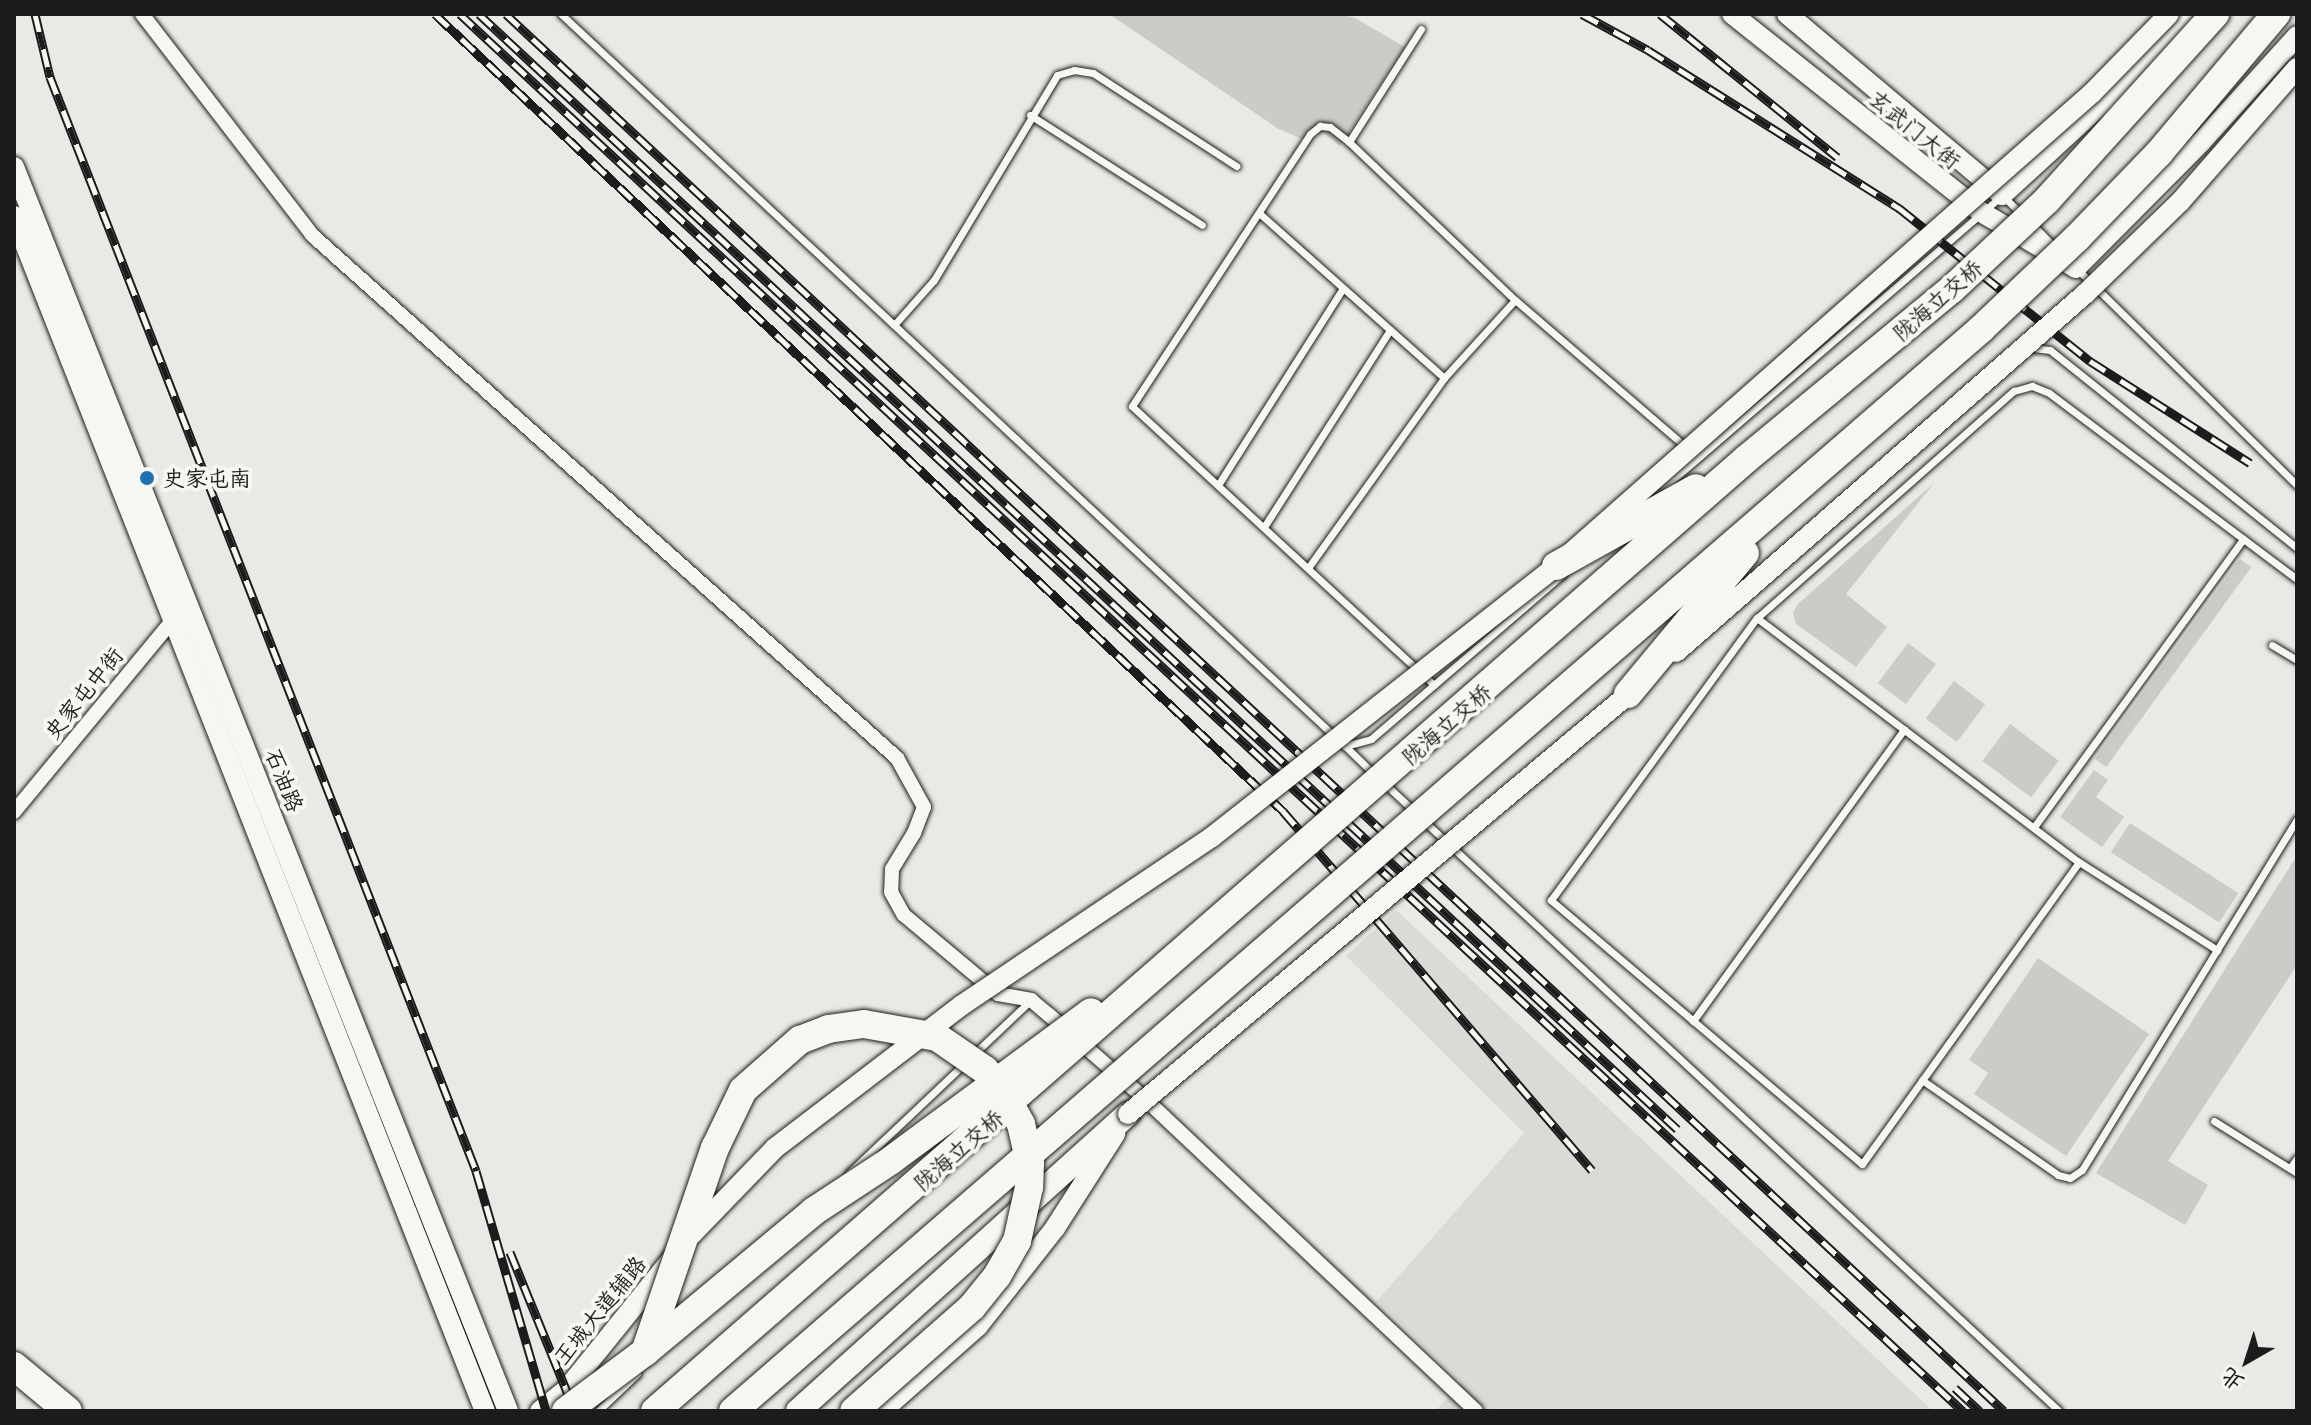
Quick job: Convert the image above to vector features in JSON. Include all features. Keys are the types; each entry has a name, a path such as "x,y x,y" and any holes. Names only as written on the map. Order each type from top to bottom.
{"highway":[{"name":"陇海立交桥","path":"655,1411 1259,888 1745,460 1952,289 2047,200 2155,83 2212,14"},
{"path":"2159,153 2276,14"},
{"path":"733,1411 1981,329 2077,238 2291,14"},
{"path":"1556,566 1745,460"},
{"path":"1628,694 1802,485"},
{"path":"566,1411 648,1359 814,1211 890,1161 1259,888"},
{"path":"648,1359 715,1148 743,1090 800,1040 828,1029 864,1024 937,1037 985,1070 1001,1088 1021,1124 1030,1163 1029,1187 1017,1241 997,1276 972,1307 854,1411"},
{"path":"14,1366 68,1411"}],"main road":[{"name":"玄武门大街","path":"1732,14 1981,212 2076,268"},
{"name":"玄武门大街","path":"1787,14 2002,195"},
{"name":"王城大道辅路","path":"540,1411 567,1389 691,1235 775,1148 962,1005 1212,837 1556,566 2092,93 2169,14"},
{"path":"2002,195 2104,102 2188,14"},
{"path":"2076,268 2201,142 2297,36"},
{"path":"798,1411 1128,1114 1628,694 2085,294 2180,202 2297,68"},
{"name":"石油路","path":"14,167 485,1411"},
{"name":"石油路","path":"14,216 182,613 508,1411"},
{"path":"882,1411 978,1326 1055,1228 1128,1114"},
{"path":"14,1352 85,1411"}],"street":[{"path":"142,14 312,235 897,758 924,807 914,833 892,869 891,892 904,915 998,994 1031,1000 1144,1098 1476,1411"},
{"name":"史家屯中街","path":"14,812 182,613"}],"lane":[{"path":"561,14 2059,1411"},
{"path":"1349,142 1421,29"},
{"path":"894,325 934,280 1030,115 1057,75 1074,70 1093,73 1236,166"},
{"path":"1030,115 1202,225"},
{"path":"1434,685 1132,406 1310,134 1320,126 1330,127 1349,142 1515,300 1698,458"},
{"path":"1345,746 1371,739 2002,195 2297,485"},
{"path":"1259,213 1444,378"},
{"path":"1218,485 1343,288"},
{"path":"1308,568 1444,378 1515,300"},
{"path":"1264,527 1390,330"},
{"path":"1447,842 2033,347 2050,350 2297,548"},
{"path":"2079,862 1862,1164 1551,900 1757,618 2014,391 2032,386 2049,393 2297,579"},
{"path":"2034,827 2243,539"},
{"path":"1757,618 2079,862 2217,950"},
{"path":"2272,645 2297,660"},
{"path":"1693,1021 1904,729"},
{"path":"1922,1080 2058,1175 2070,1178 2082,1170 2296,825"},
{"path":"598,1411 648,1359 1031,1000"},
{"path":"2214,1121 2294,1171 2297,1158"}],"shaded area":[{"path":"1109,14 1341,14 1355,18 1405,47 1340,146 1321,131 1304,140 1277,128"},
{"path":"1934,483 1846,594 1887,627 1856,667 1796,624 1793,613 1798,604"},
{"path":"2240,559 2251,567 2106,767 2095,759"},
{"path":"1908,643 1936,664 1906,704 1878,683"},
{"path":"1954,681 1985,704 1957,742 1926,719"},
{"path":"2010,724 2059,761 2031,797 1982,761"},
{"path":"2094,770 2108,780 2096,797 2124,817 2102,847 2060,817"},
{"path":"2130,823 2238,893 2219,923 2111,852"},
{"path":"2294,860 2297,862 2297,965 2168,1161 2208,1185 2185,1225 2096,1173"},
{"path":"1396,910 1933,1411 1435,1411 1462,1383 1377,1301 1524,1133 1346,956"},
{"path":"2038,958 2149,1034 2066,1156 1974,1094 1988,1073 1969,1060"}],"railway":[{"path":"35,14 50,77 476,1171 546,1411"},
{"path":"435,14 1283,811 1592,1170"},
{"path":"460,14 1963,1411"},
{"path":"479,14 1677,1129"},
{"path":"506,14 2004,1411"},
{"path":"1582,14 1648,50 1899,208 2090,361 2250,463"},
{"path":"1660,14 1837,157"},
{"path":"510,1252 575,1411"},
{"path":"1955,1388 1980,1411"}],"place":[{"name":"史家屯南","path":"147,478"}]}
